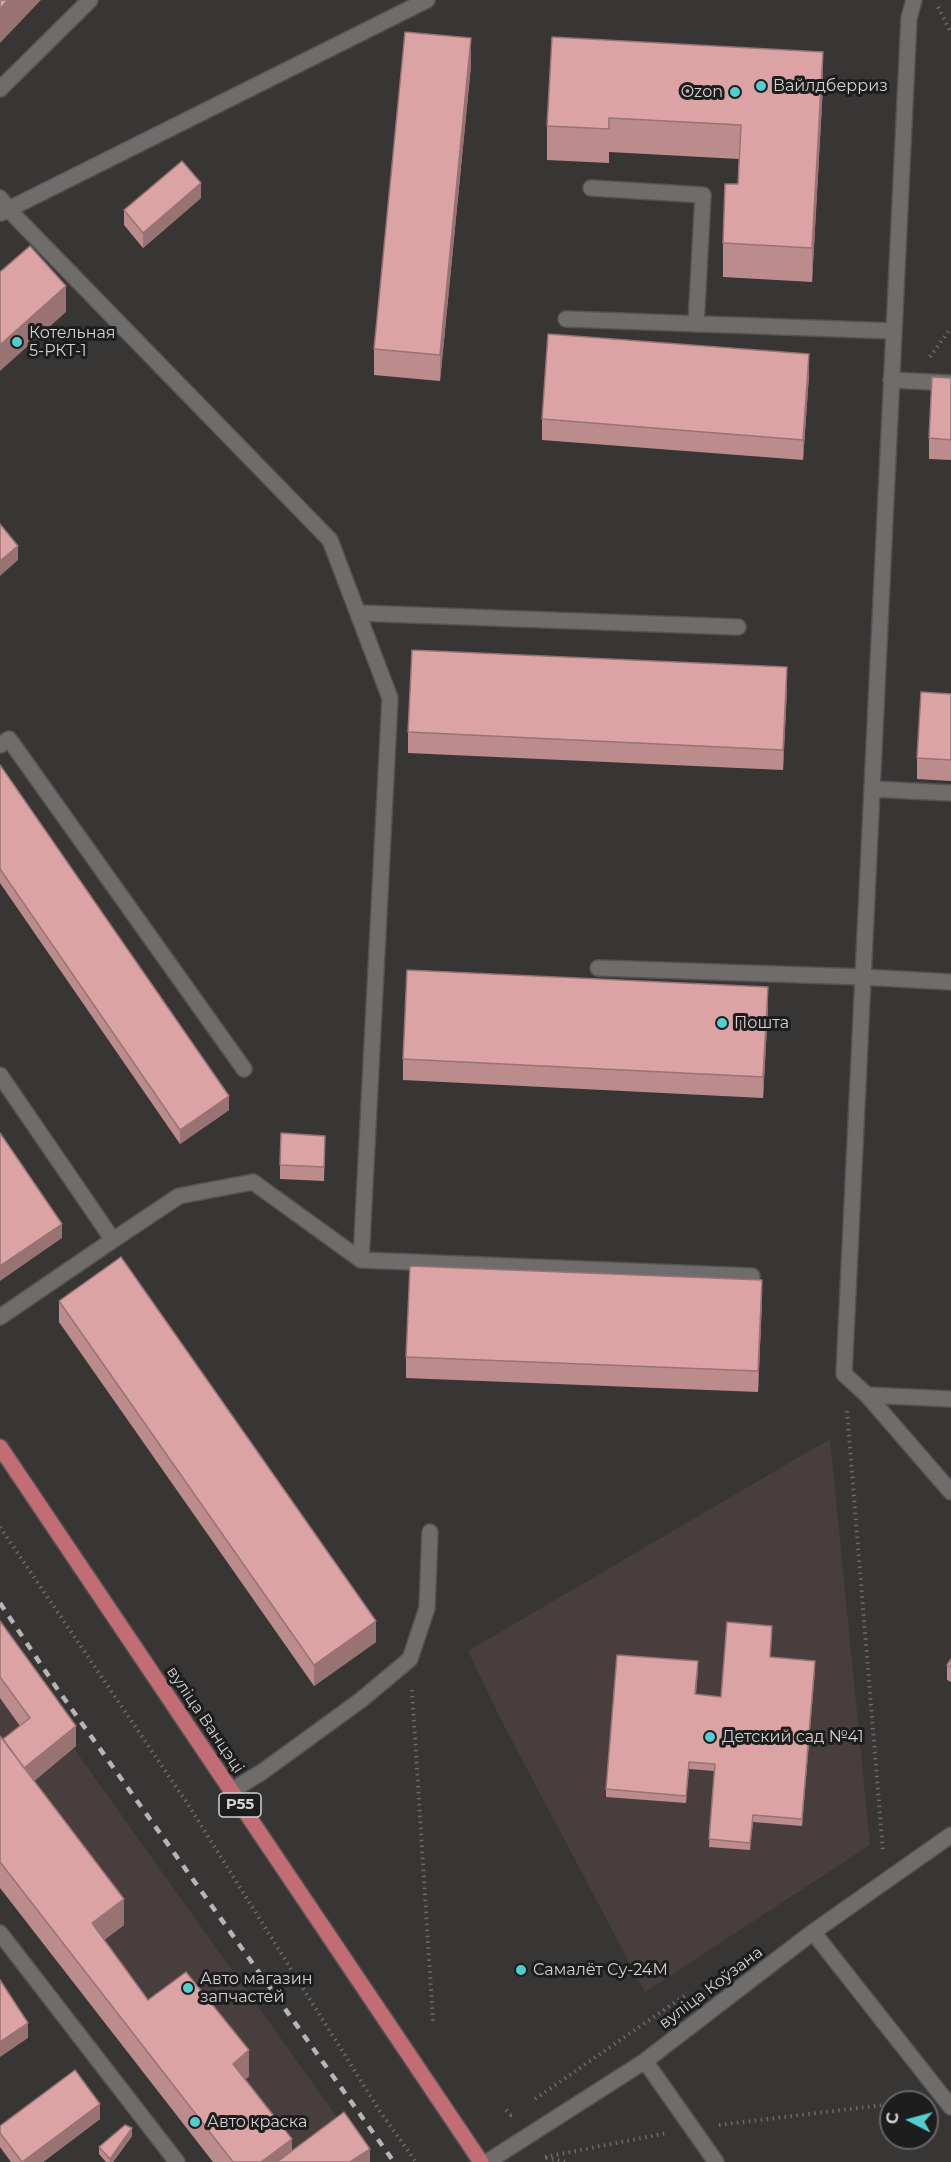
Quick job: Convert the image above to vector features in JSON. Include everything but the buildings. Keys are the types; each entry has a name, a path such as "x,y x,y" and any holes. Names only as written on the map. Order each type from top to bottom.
{"main road":[{"name":"вуліца Ванцэці","path":"0,1448 481,2162"}],"street":[{"path":"0,89 90,0"},
{"path":"361,1260 390,698 330,540 3,207 427,0"},
{"path":"914,0 909,18 893,331 844,1374 867,1395 951,1492"},
{"path":"591,188 703,195 696,324"},
{"path":"566,319 893,331"},
{"path":"891,380 951,383"},
{"path":"358,613 738,627"},
{"path":"0,744 9,739 244,1069"},
{"path":"872,789 951,794"},
{"path":"598,968 951,982"},
{"path":"0,1075 113,1240"},
{"path":"0,1317 179,1196 253,1182 361,1260 752,1276"},
{"path":"867,1395 951,1399"},
{"path":"231,1791 262,1772 343,1713 410,1659 427,1608 430,1532"},
{"name":"вуліца Коўзана","path":"487,2162 645,2061 813,1932 951,1835"},
{"path":"813,1932 951,2107"},
{"path":"0,1933 177,2162"},
{"path":"645,2061 717,2162"}],"path":[{"path":"935,0 950,30"},
{"path":"844,1374 886,1881"},
{"path":"0,1527 189,1806 381,2114 416,2162"},
{"path":"410,1659 433,2022"},
{"path":"506,2110 511,2115"},
{"path":"543,2157 567,2162"}],"shaded area":[{"path":"830,1439 870,1845 645,1992 500,1718 468,1651"},
{"path":"0,1645 369,2162 214,2162 0,1887"}],"railway":[{"path":"0,1603 56,1687 394,2162"}],"place":[{"name":"Вайлдберриз","path":"761,86"},
{"name":"Ozon","path":"735,92"},
{"name":"Котельная 5-РКТ-1","path":"17,342"},
{"name":"Пошта","path":"722,1023"},
{"name":"Детский сад №41","path":"710,1737"},
{"name":"Самалёт Су-24М","path":"521,1970"},
{"name":"Авто магазин запчастей","path":"188,1988"},
{"name":"Авто краска","path":"195,2122"}]}
